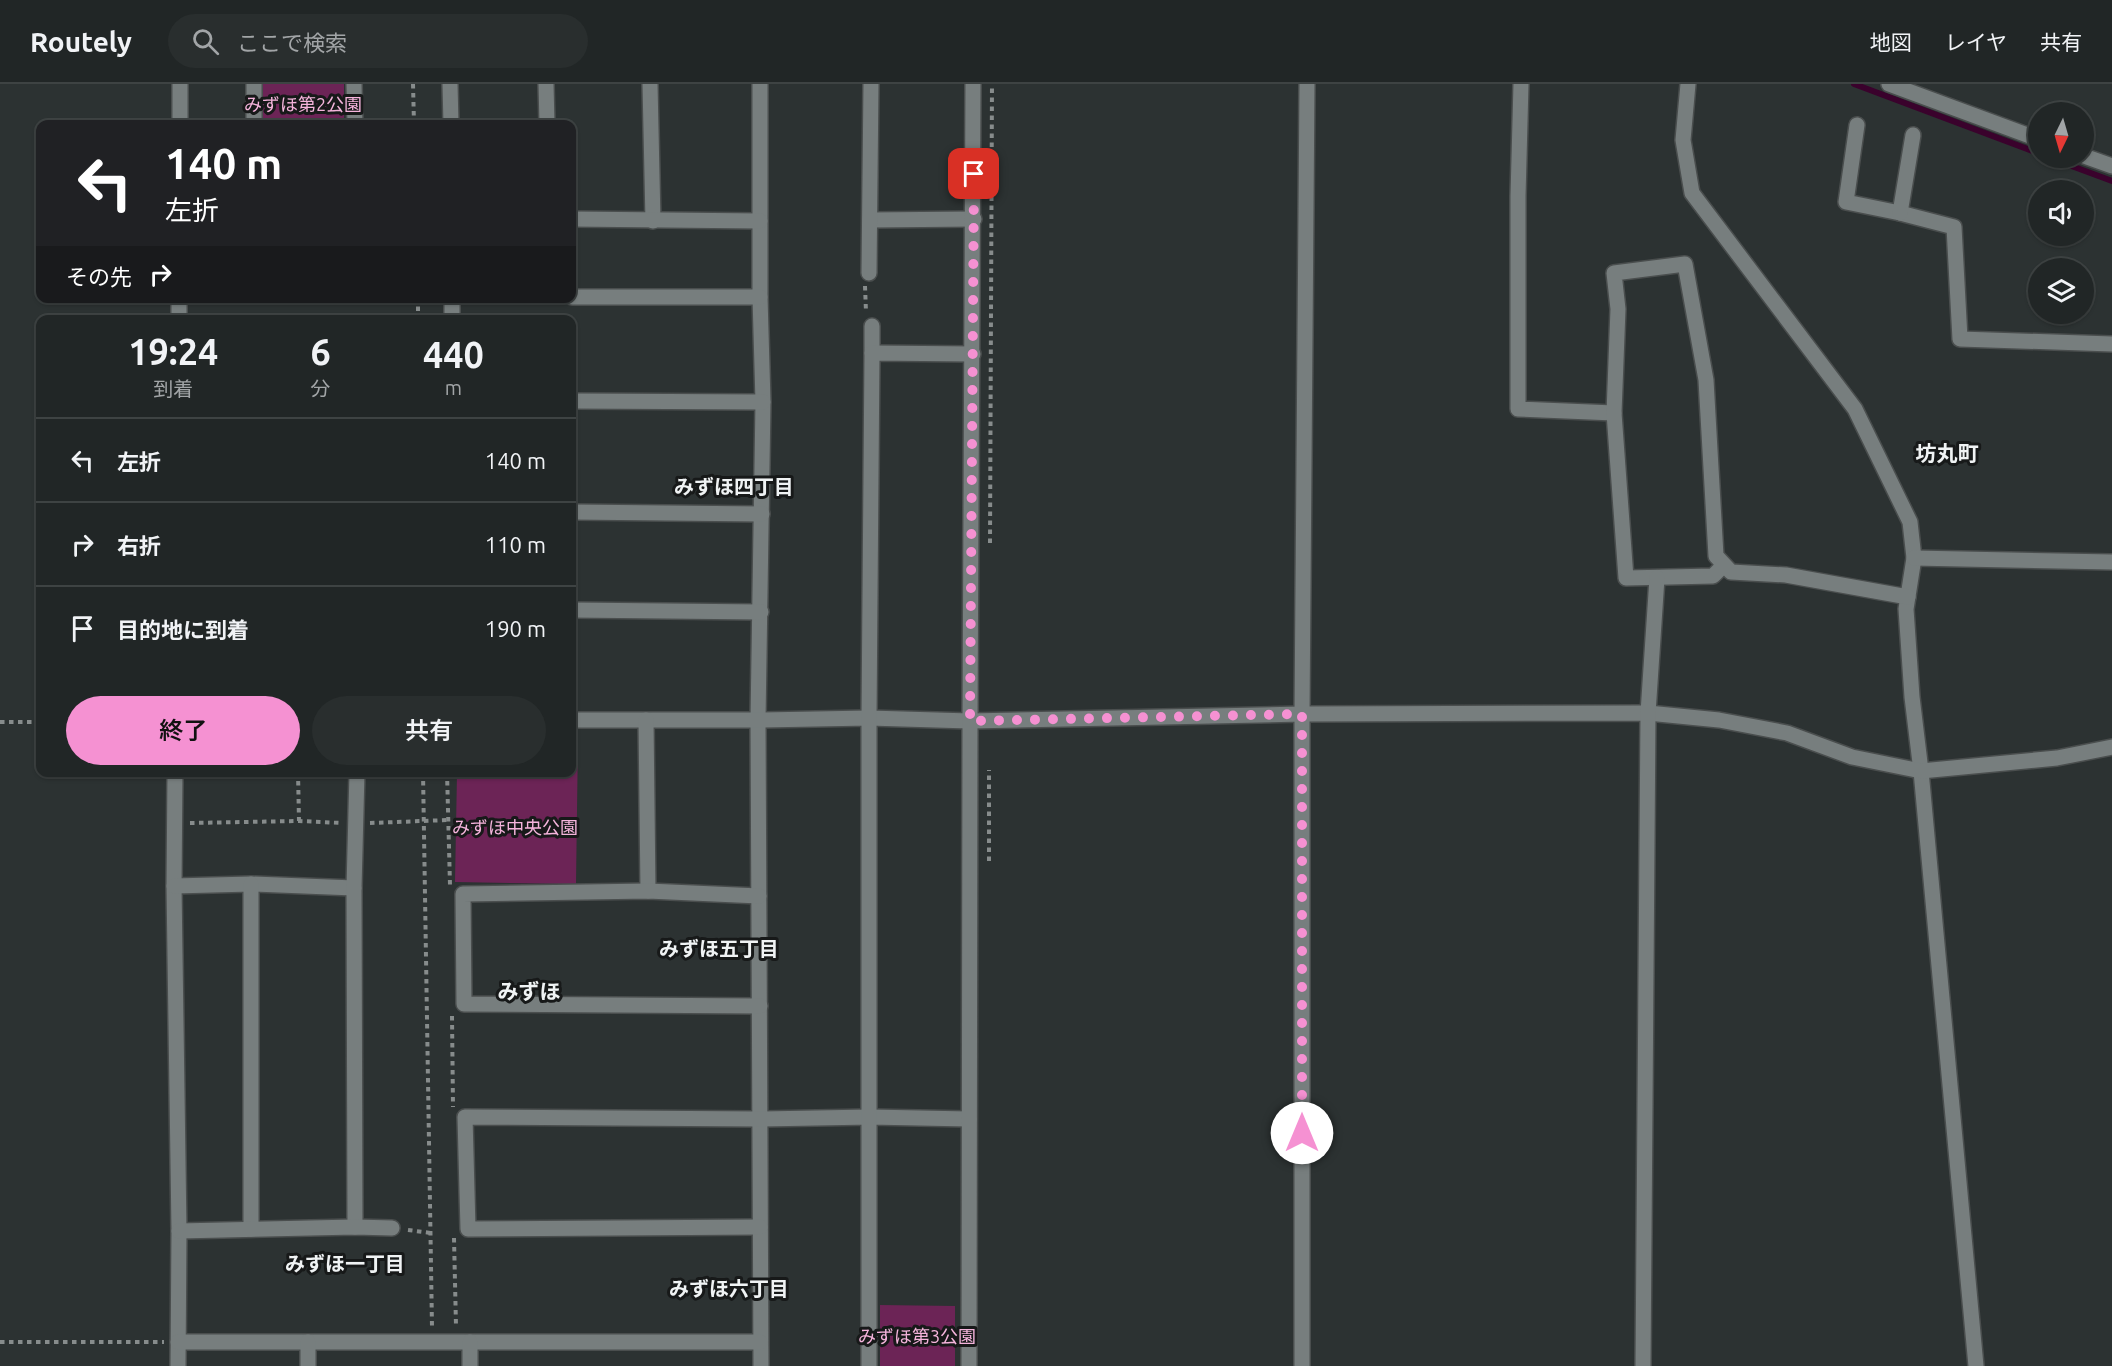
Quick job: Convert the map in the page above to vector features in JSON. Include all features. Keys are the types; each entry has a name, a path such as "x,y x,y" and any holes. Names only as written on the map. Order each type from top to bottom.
{"street":[{"path":"180,84 180,120"},
{"path":"254,84 254,120"},
{"path":"354,84 355,120"},
{"path":"450,84 451,120"},
{"path":"546,84 547,120"},
{"path":"650,84 653,221"},
{"path":"760,84 760,297 763,402 758,720 761,1366"},
{"path":"869,273 871,84"},
{"path":"969,1366 973,84"},
{"path":"1302,1366 1302,714 1306,84"},
{"path":"1521,84 1518,409 1614,413"},
{"path":"1688,84 1683,140 1692,193 1855,409 1910,522 1914,558 1906,609 1912,697 1921,771 1976,1366"},
{"path":"1889,84 2028,135"},
{"path":"1857,125 1846,202 1954,227 1960,339 2112,344"},
{"path":"1900,213 1914,135"},
{"path":"2094,160 2112,166"},
{"path":"576,219 760,221"},
{"path":"870,220 974,219"},
{"path":"1724,565 1713,576 1626,578 1614,413 1618,309 1614,273 1685,264 1706,380 1716,556 1724,565 1731,572 1786,575 1908,597"},
{"path":"576,297 760,297"},
{"path":"869,1366 868,718 872,326"},
{"path":"872,353 973,354"},
{"path":"576,401 763,402"},
{"path":"576,512 762,514"},
{"path":"1914,558 2112,562"},
{"path":"1643,1366 1648,713 1657,578"},
{"path":"576,610 761,612"},
{"path":"576,720 868,718 970,721 1302,714 1648,713 1719,720 1787,733 1852,757 1921,771 2057,758 2112,747"},
{"path":"646,720 648,891"},
{"path":"175,777 178,1366"},
{"path":"355,1227 354,888 357,777"},
{"path":"174,886 251,884 354,888"},
{"path":"251,884 251,1229"},
{"path":"759,896 648,891 463,894 464,1004 760,1006"},
{"path":"760,1227 468,1229 465,1117 969,1119"},
{"path":"179,1231 392,1228"},
{"path":"178,1342 760,1342"},
{"path":"308,1342 308,1366"},
{"path":"463,1342 470,1366"}],"path":[{"path":"413,84 414,120"},
{"path":"869,273 865,283 866,315 872,326"},
{"path":"0,722 36,722"},
{"path":"298,777 299,821"},
{"path":"423,777 432,1342"},
{"path":"447,777 450,896"},
{"path":"175,823 299,821 357,824 448,820"},
{"path":"452,1012 453,1117"},
{"path":"392,1228 431,1233"},
{"path":"454,1234 463,1342"},
{"path":"0,1342 178,1342"}],"green space":[{"name":"みずほ第2公園","path":"262,84 344,84 344,120 261,120"},
{"name":"みずほ中央公園","path":"576,739 578,739 576,884 455,882 457,777 576,777"},
{"name":"みずほ第3公園","path":"880,1305 955,1306 955,1366 880,1366"}],"waterway":[{"path":"1854,84 2028,149"},
{"path":"2077,168 2112,181"}],"district":[{"name":"坊丸町","path":"1947,453"},
{"name":"みずほ四丁目","path":"734,486"},
{"name":"みずほ五丁目","path":"719,948"},
{"name":"みずほ","path":"529,991"},
{"name":"みずほ一丁目","path":"345,1263"},
{"name":"みずほ六丁目","path":"729,1288"}],"route":[{"path":"974,174 970,721 1302,714 1302,1133"}]}
